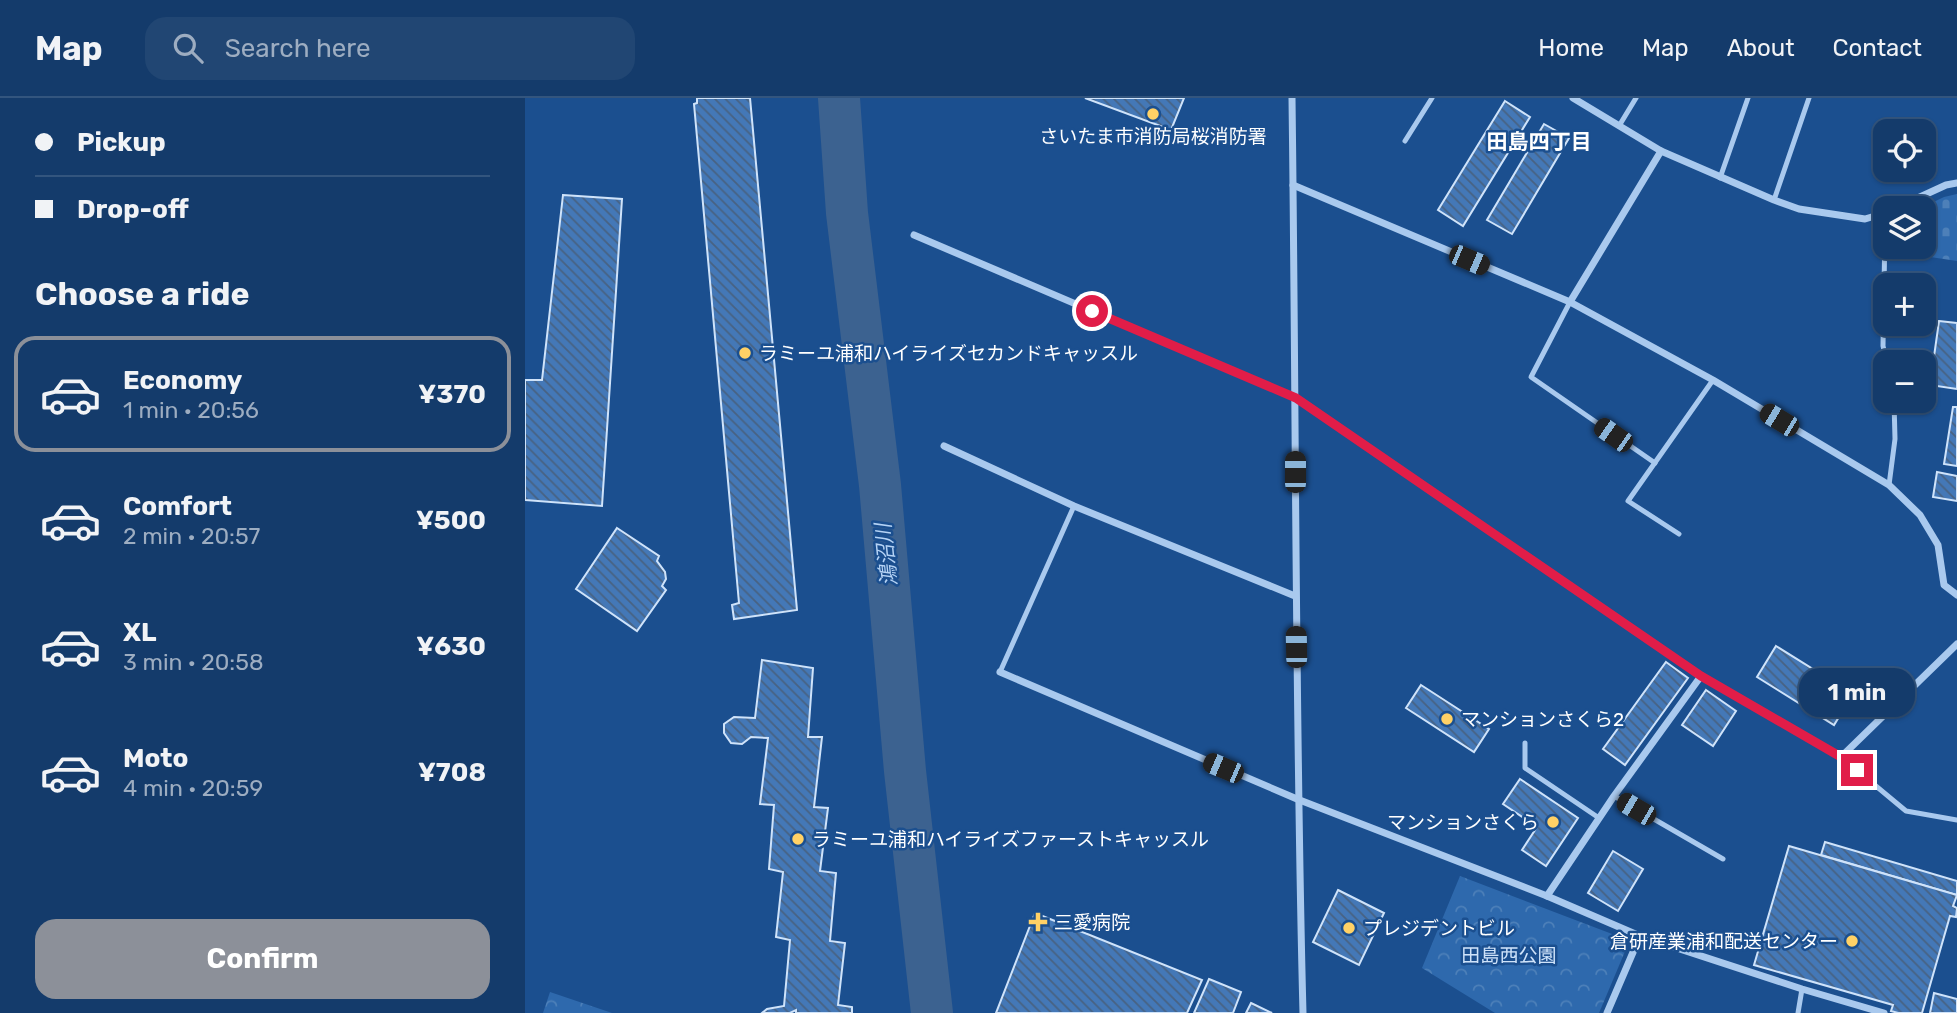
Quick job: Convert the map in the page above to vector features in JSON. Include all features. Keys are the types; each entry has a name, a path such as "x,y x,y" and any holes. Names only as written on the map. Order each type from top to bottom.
{"street":[{"path":"1292,98 1297,799 1303,1013"},
{"path":"1573,98 1661,151 1774,200 1799,209 1865,219 1873,217"},
{"path":"1570,302 1661,151"},
{"path":"1923,196 1957,183"},
{"path":"1293,184 1570,302 1713,380 1889,485 1920,515 1938,545 1944,585 1957,595"},
{"path":"914,235 1296,398 1701,676 1841,757 1957,644"},
{"path":"944,446 1074,506 1295,596"},
{"path":"1000,672 1297,799 1547,896 1640,936 1884,1013"},
{"path":"1547,896 1614,796 1701,676"},
{"path":"1607,1013 1640,936"}],"lane":[{"path":"1405,141 1432,98"},
{"path":"1619,125 1636,98"},
{"path":"1720,178 1748,98"},
{"path":"1774,200 1809,98"},
{"path":"1884,259 1884,350"},
{"path":"1570,302 1531,377 1655,463"},
{"path":"1679,534 1628,501 1713,380"},
{"path":"1889,485 1895,439 1894,413"},
{"path":"1000,672 1074,506"},
{"path":"1525,743 1525,768 1599,818"},
{"path":"1841,757 1906,811 1957,820"},
{"path":"1614,796 1723,859"},
{"path":"1798,1013 1802,989"}],"green space":[{"path":"1957,194 1957,261 1936,258 1936,201"},
{"name":"田島西公園","path":"1460,876 1620,937 1626,949 1599,1013 1495,1013 1422,968"},
{"path":"550,992 612,1013 543,1013"}],"building":[{"name":"ラミーユ浦和ハイライズセカンドキャッスル","path":"697,98 750,98 797,610 734,619 732,605 739,603 694,104 697,103"},
{"name":"さいたま市消防局桜消防署","path":"1085,98 1184,98 1171,130"},
{"path":"1505,101 1530,117 1463,226 1438,210"},
{"path":"1544,124 1569,138 1512,234 1487,220"},
{"path":"563,195 622,199 602,506 525,500 525,380 542,380"},
{"path":"1939,321 1957,323 1957,389 1936,386 1935,350"},
{"path":"1953,407 1957,407 1957,466 1944,464"},
{"path":"1937,472 1957,476 1957,501 1933,497"},
{"path":"617,528 659,556 657,561 665,572 666,579 662,586 666,590 637,631 576,589"},
{"path":"1776,646 1853,694 1834,725 1757,677"},
{"name":"ラミーユ浦和ハイライズファーストキャッスル","path":"762,660 813,668 808,737 822,737 814,807 828,808 820,871 836,873 830,941 845,943 838,1005 852,1007 852,1013 796,1013 796,1010 790,1013 762,1013 767,1009 784,1006 790,940 776,937 783,872 769,869 774,805 760,804 768,738 751,737 742,744 731,743 724,733 724,724 734,717 755,718"},
{"path":"1666,662 1688,678 1625,765 1603,749"},
{"name":"マンションさくら2","path":"1421,685 1489,729 1474,752 1406,708"},
{"path":"1706,690 1736,711 1713,746 1682,725"},
{"name":"マンションさくら","path":"1520,779 1578,818 1546,866 1522,850 1537,827 1503,804"},
{"path":"1825,842 1957,881 1957,895 1821,855"},
{"name":"倉研産業浦和配送センター","path":"1789,846 1957,895 1953,906 1957,908 1956,917 1950,916 1922,1013 1891,1011 1893,1005 1754,965"},
{"path":"1613,851 1643,869 1618,911 1588,893"},
{"name":"プレジデントビル","path":"1338,890 1384,913 1359,965 1313,942"},
{"path":"1035,913 1202,980 1187,1013 996,1013"},
{"path":"1209,979 1241,992 1233,1013 1194,1013"},
{"path":"1934,993 1957,999 1957,1013 1930,1013"},
{"path":"1251,1003 1272,1013 1246,1013"}],"waterway":[{"name":"鴻沼川","path":"839,98 847,213 880,485 905,771 932,1013"}],"place":[{"name":"さいたま市消防局桜消防署","path":"1153,114"},
{"name":"ラミーユ浦和ハイライズセカンドキャッスル","path":"745,353"},
{"name":"マンションさくら2","path":"1447,719"},
{"name":"マンションさくら","path":"1553,822"},
{"name":"ラミーユ浦和ハイライズファーストキャッスル","path":"798,839"},
{"name":"三愛病院","path":"1038,922"},
{"name":"プレジデントビル","path":"1349,928"},
{"name":"倉研産業浦和配送センター","path":"1852,941"}],"district":[{"name":"田島四丁目","path":"1539,141"}],"route":[{"path":"1092,311 1296,398 1701,676 1841,757 1857,770"}]}
